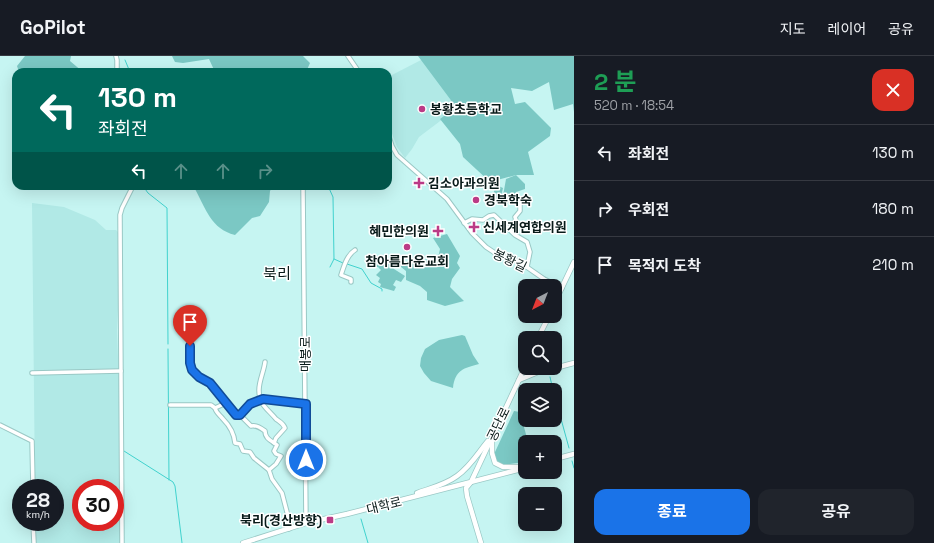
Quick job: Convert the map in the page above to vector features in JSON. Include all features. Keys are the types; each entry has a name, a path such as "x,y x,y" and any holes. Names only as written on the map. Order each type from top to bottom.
{"main road":[{"path":"562,288 572,274 574,262"},
{"path":"562,366 574,363"},
{"name":"공단로","path":"481,543 466,488 471,482 521,375"},
{"path":"519,380 531,375"},
{"path":"492,435 492,453 495,463 503,467 518,467"},
{"path":"396,501 457,477 473,462 492,435"},
{"path":"562,457 574,454"},
{"name":"대학로","path":"243,543 306,523 518,469"}],"street":[{"path":"116,56 117,68"},
{"path":"348,56 356,68"},
{"name":"봉황길","path":"392,143 397,155 447,199 464,224 482,243 494,253 502,257 518,261 544,279"},
{"path":"122,543 120,215 131,190"},
{"name":"매봉로","path":"303,190 306,523"},
{"path":"508,229 516,220 515,217 520,211 520,201"},
{"path":"464,224 472,219 483,220 494,215 514,235 527,242 530,252 527,267"},
{"path":"351,281 341,275 345,264 352,252 355,250"},
{"path":"190,346 190,363 192,370 199,377 210,383 236,415 240,415 251,426 255,426 265,431 265,435 271,442 277,445 274,451 276,454 281,456 276,464 269,470"},
{"path":"265,362 259,390 261,400 263,406 284,425 284,428 274,443"},
{"path":"32,373 121,371"},
{"path":"240,415 250,404 263,399 306,404"},
{"path":"215,408 226,403"},
{"path":"170,405 211,405 215,408 216,412 232,430 235,443 240,444 243,451 250,452 254,458 269,470 272,478 282,493 288,516 289,529"},
{"path":"0,425 32,441 33,479"},
{"path":"33,531 34,543"}],"shaded area":[{"path":"25,56 71,56 70,61 78,68 18,68 17,66"},
{"path":"172,56 303,56 310,63 308,68 213,68 209,59 183,63 175,62"},
{"path":"418,56 574,56 574,112 573,104 554,110 549,82 532,91 511,88 515,104 525,102 551,128 550,136 528,152 534,175 516,175 490,182 463,157 460,144 440,119 456,107"},
{"name":"봉황초등학교","path":"423,59 460,106 419,137 405,158 397,147 392,134 392,75"},
{"path":"516,175 525,184 525,189 516,192 517,196 507,204 503,196 506,179"},
{"path":"496,185 503,188 500,200 492,198"},
{"path":"196,190 271,190 269,202 260,216 252,218 235,235 220,228 206,211"},
{"path":"32,203 64,207 95,220 106,230 116,230 119,233 117,330 121,479 72,479 72,531 121,531 121,543 36,543 36,531 64,531 64,479 35,479"},
{"path":"447,234 460,256 457,263 460,268 452,279 450,287 464,301 445,306 427,300 427,292 420,286 406,280 406,271 395,262 396,258 405,262 438,258 440,249 433,238"},
{"path":"377,260 388,261 394,269 405,276 401,282 396,280 393,285 396,287 394,291 380,287 381,284 378,282 380,278 376,275 381,270 371,264"},
{"path":"462,335 465,336 473,355 479,364 461,371 456,377 453,388 431,381 420,366 421,358 425,349 439,340"},
{"path":"514,411 518,412 518,427 524,427 526,435 518,435 518,463 502,465 495,459 495,452"}],"waterway":[{"path":"125,60 128,68"},
{"path":"146,190 167,208 168,344"},
{"path":"330,190 333,197 334,259 330,267"},
{"path":"334,259 343,263"},
{"path":"347,264 362,269 371,283 382,289 382,291"},
{"path":"168,349 169,480"},
{"path":"550,377 551,383"},
{"path":"562,422 569,448"},
{"path":"124,451 173,482 175,486 182,543"},
{"path":"572,461 574,468"},
{"path":"361,519 368,543"}],"place":[{"name":"봉황초등학교","path":"422,109"},
{"name":"김소아과의원","path":"419,183"},
{"name":"경북학숙","path":"476,200"},
{"name":"신세계연합의원","path":"474,227"},
{"name":"혜민한의원","path":"438,231"},
{"name":"참아름다운교회","path":"407,247"},
{"name":"북리(경산방향)","path":"330,520"}],"district":[{"name":"북리","path":"277,274"}],"route":[{"path":"190,346 190,365 192,370 199,377 210,383 236,415 240,415 250,404 263,399 306,404 306,460"}]}
